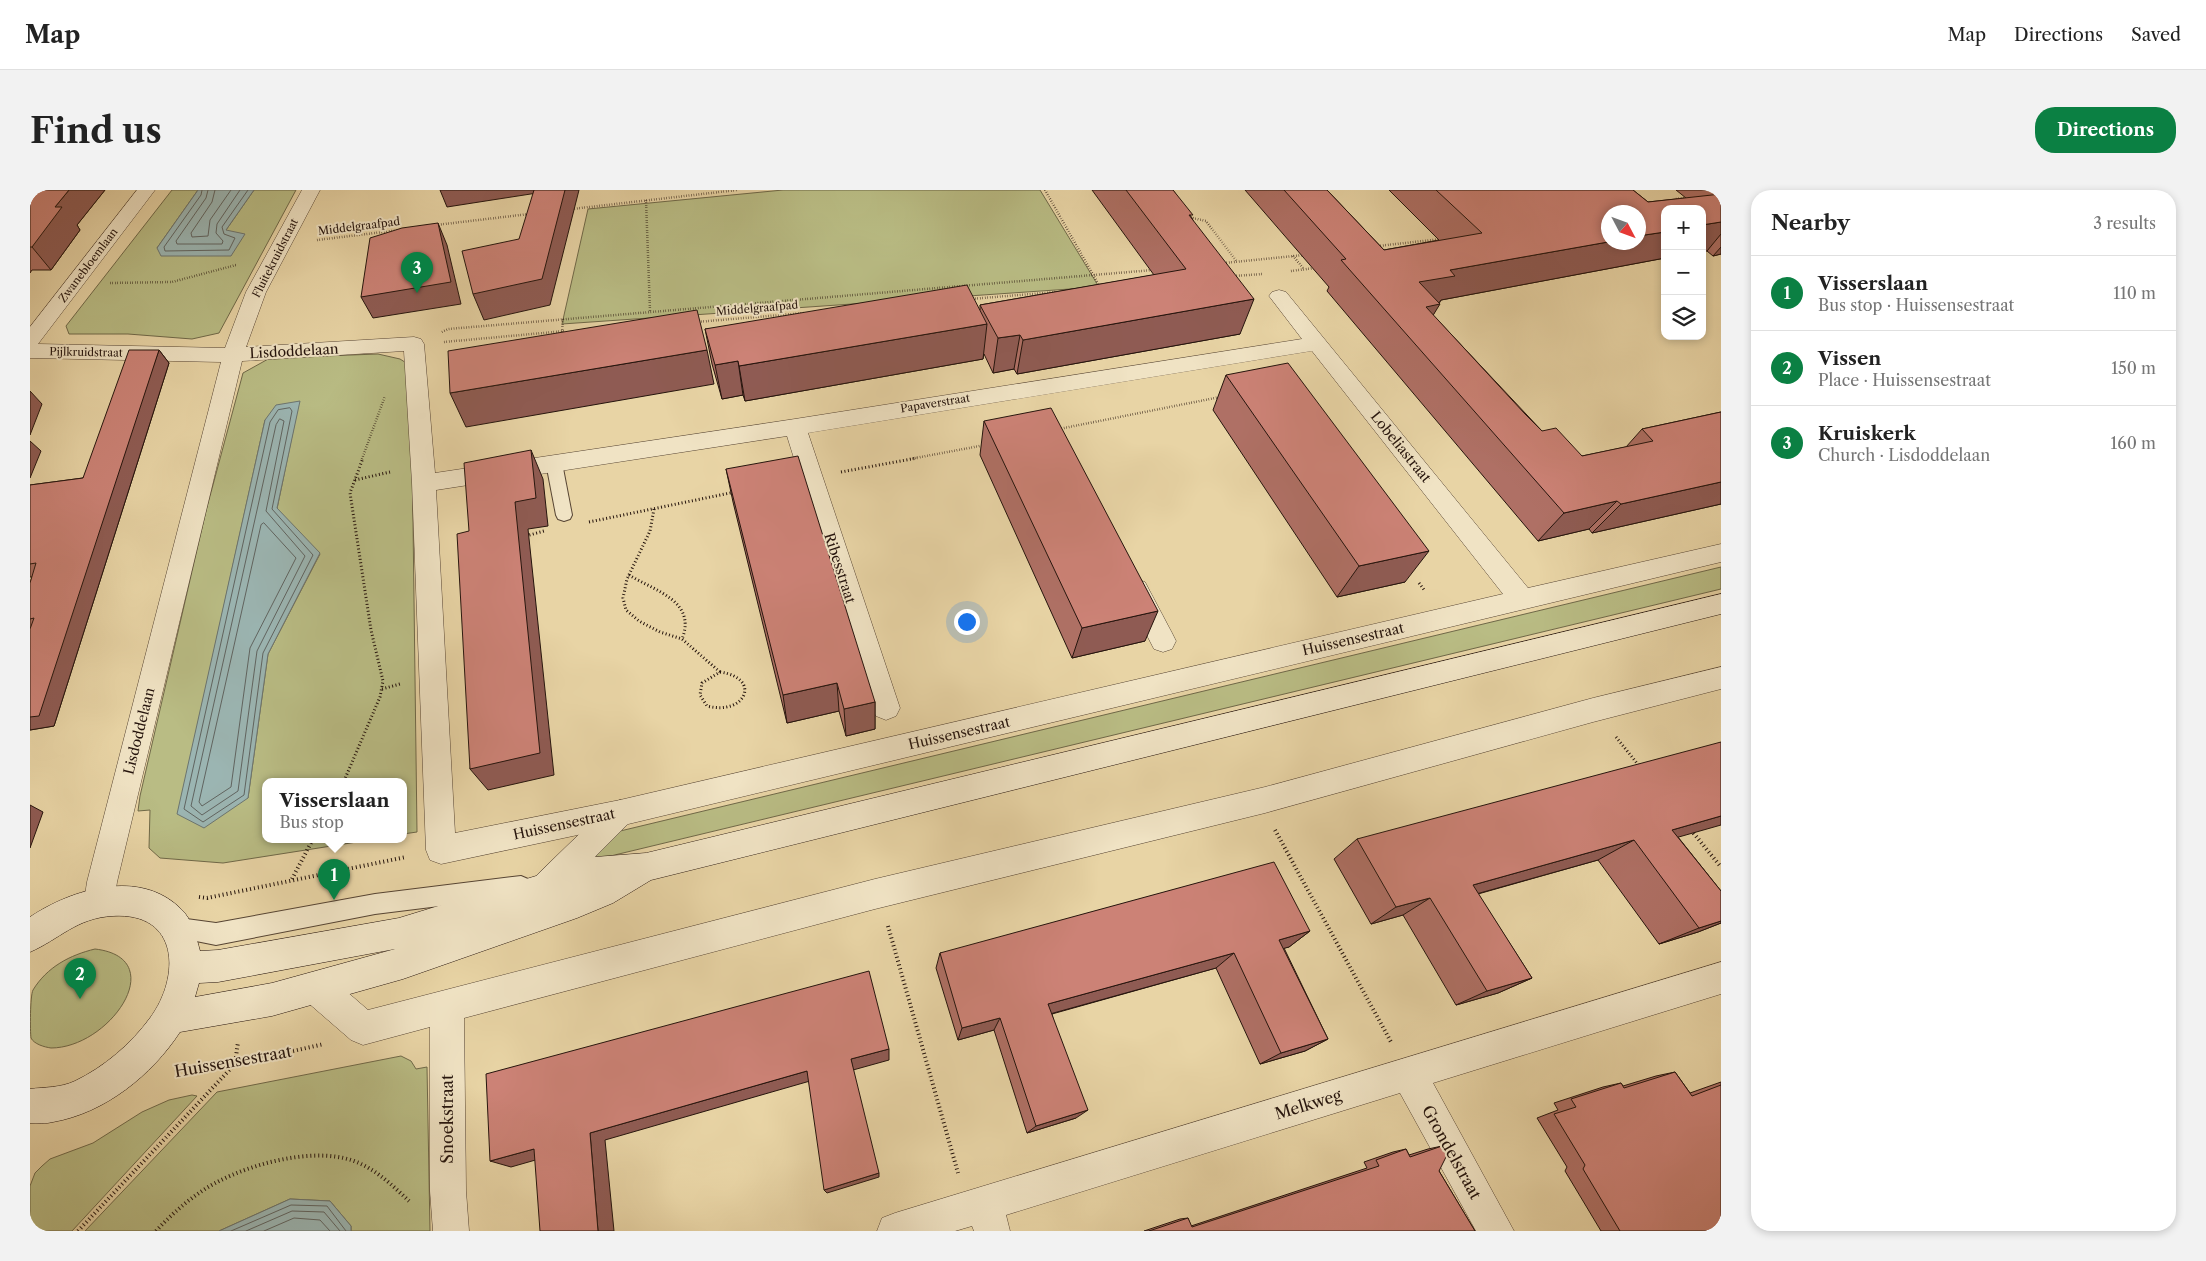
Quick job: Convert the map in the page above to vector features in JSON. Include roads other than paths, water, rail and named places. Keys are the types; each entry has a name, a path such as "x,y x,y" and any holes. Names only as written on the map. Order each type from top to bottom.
{"street":[{"name":"Zwanebloemlaan","path":"30,341 146,190"},
{"name":"Fluitekruidstraat","path":"233,355 256,292 311,190"},
{"name":"Lobeliastraat","path":"1279,296 1522,599"},
{"name":"Papaverstraat","path":"424,483 795,428 1031,388 1317,343"},
{"name":"Lisdoddelaan","path":"99,902 102,882 233,355 406,345 424,483"},
{"name":"Pijlkruidstraat","path":"30,351 233,355"},
{"path":"1031,388 1054,430"},
{"name":"Ribesstraat","path":"795,428 886,708"},
{"name":"Huissensestraat","path":"424,483 441,850 620,813 1721,553"},
{"path":"1127,571 1163,641"},
{"path":"187,967 218,966 399,933 601,870 646,867 1721,604"},
{"path":"318,989 363,1028 447,1008 878,893 1259,801 1593,710 1721,678"},
{"path":"545,886 620,813"},
{"path":"170,1016 204,1013 296,996 471,941 590,897 646,867"},
{"path":"30,936 67,913 99,902 124,900 147,904 165,913 179,929 187,967 182,991 170,1016 149,1046 121,1072 88,1092 53,1105 30,1106"},
{"name":"Melkweg","path":"895,1231 981,1214 1408,1073 1721,978"},
{"name":"Snoekstraat","path":"447,1008 448,1191 451,1231"},
{"name":"Grondelstraat","path":"1408,1073 1496,1231"}],"lane":[{"path":"554,463 564,515"},
{"path":"179,929 216,934 375,904 508,887 545,886"}],"water":[{"path":"198,190 254,190 226,230 245,234 231,256 161,256 157,248"},
{"path":"300,401 277,508 320,553 268,654 248,798 204,828 177,814 265,420 276,405"},
{"path":"290,1199 330,1201 351,1226 351,1231 219,1231"}],"place":[{"name":"Kruiskerk","path":"417,293"},
{"name":"Visserslaan","path":"334,900"},
{"name":"Vissen","path":"80,999"}]}
